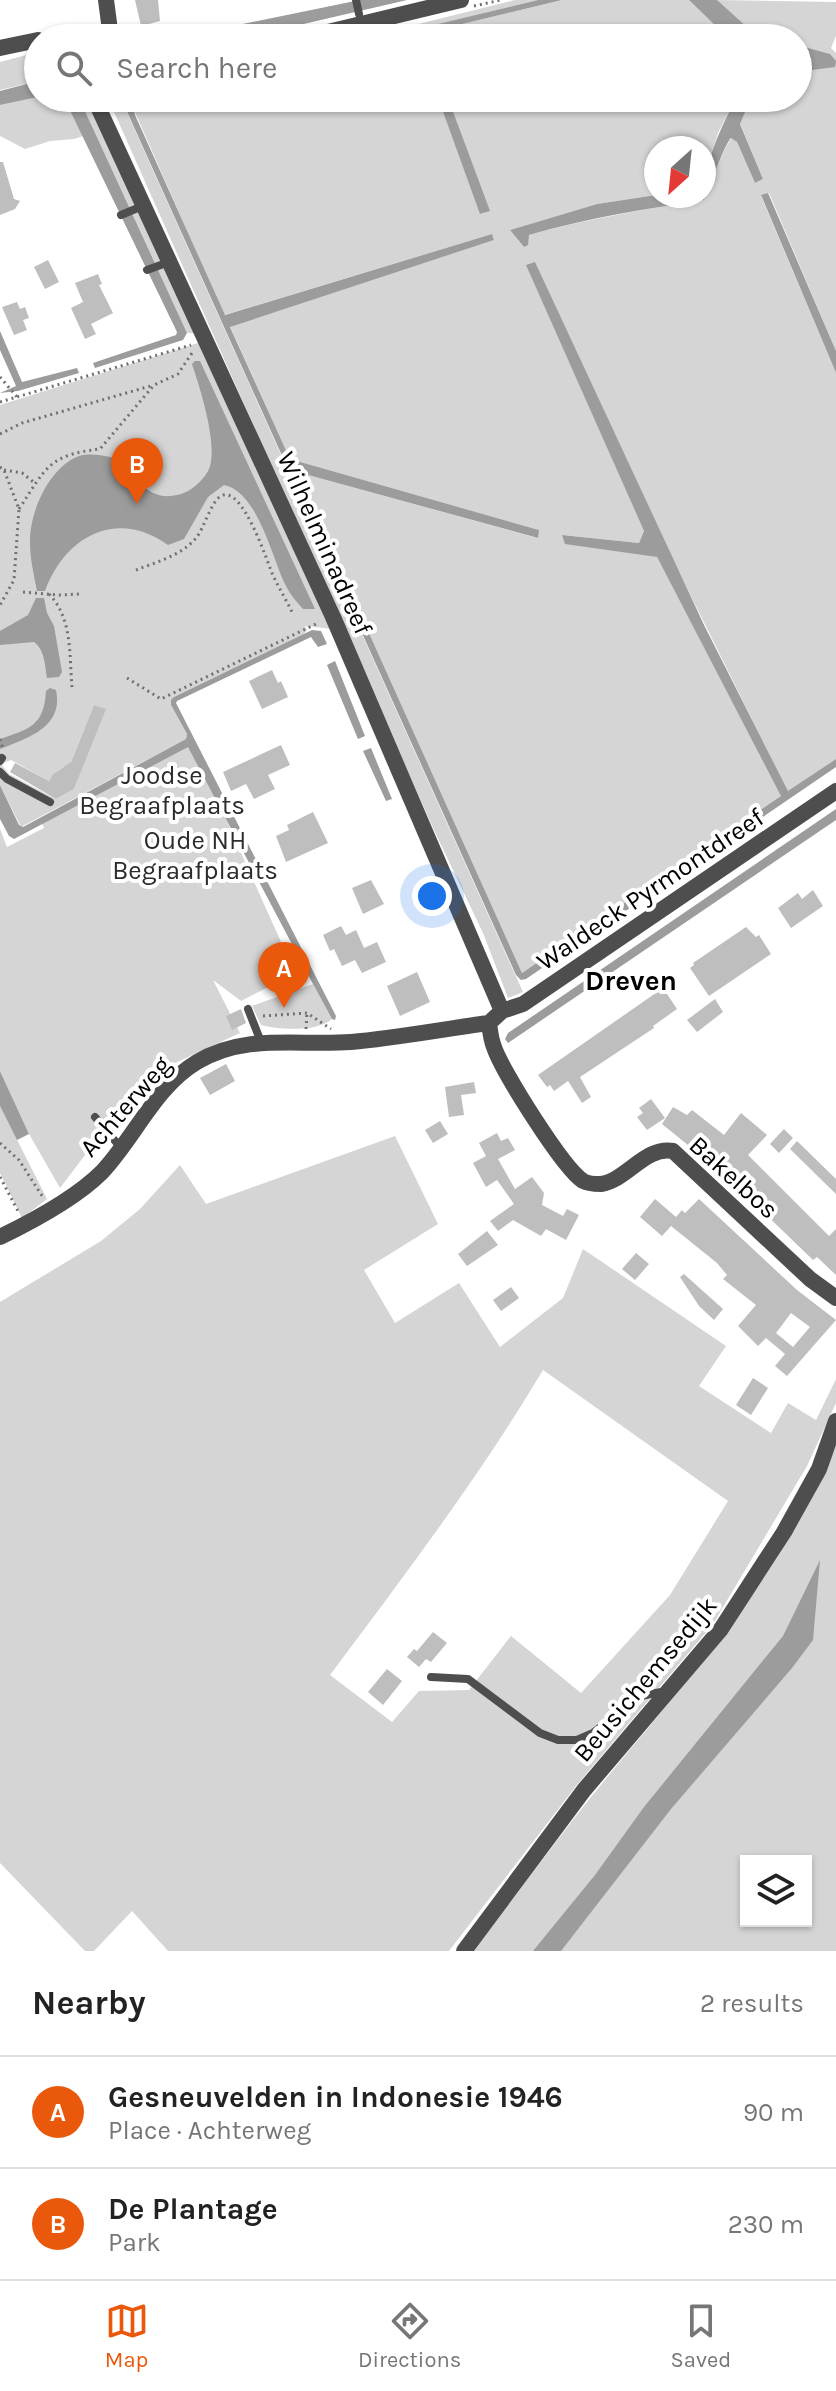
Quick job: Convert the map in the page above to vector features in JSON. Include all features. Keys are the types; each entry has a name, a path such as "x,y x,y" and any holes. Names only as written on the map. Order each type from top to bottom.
{"street":[{"path":"106,0 109,24"},
{"path":"333,24 359,12 461,0"},
{"path":"0,48 24,43"},
{"name":"Wilhelminadreef","path":"100,112 164,264 333,617 502,1011"},
{"name":"Waldeck Pyrmontdreef","path":"489,1023 502,1011 523,1004 836,791"},
{"name":"Achterweg","path":"0,1237 51,1209 100,1173 185,1070 219,1050 261,1042 347,1042 489,1023"},
{"name":"Bakelbos","path":"489,1023 494,1047 514,1086 553,1146 584,1181 598,1184 610,1182 663,1149 673,1151 810,1279 836,1298"},
{"name":"Beusichemsedijk","path":"464,1951 584,1790 721,1629 784,1532 819,1469 836,1421"}],"lane":[{"path":"121,215 139,208"},
{"path":"147,270 164,264"},
{"path":"0,772 7,779 50,802"},
{"path":"248,1009 261,1042"},
{"path":"95,1117 121,1148"},
{"path":"431,1677 468,1679 540,1733 558,1740 577,1740 593,1733 641,1696 671,1690"}],"path":[{"path":"0,402 198,343 178,374 154,385 22,423 0,434"},
{"path":"0,377 17,397"},
{"path":"19,509 51,463 72,452 100,449 154,385"},
{"path":"2,468 22,473 36,484"},
{"path":"0,605 14,580 19,509 2,468"},
{"path":"136,570 188,546 199,535 216,502 227,495 235,499 248,518 292,612"},
{"path":"23,592 81,594"},
{"path":"49,594 60,608 67,625 72,687"},
{"path":"127,678 161,699 321,621"},
{"path":"0,739 2,756"},
{"path":"254,1022 261,1016 307,1013 347,1042"},
{"path":"0,1143 19,1160 51,1209"},
{"path":"0,1177 25,1225"}],"green space":[{"path":"515,0 538,0 438,24 418,24"},
{"path":"562,0 689,0 714,24 462,24"},
{"path":"717,0 836,2 836,36 831,48 836,53 836,351 769,193 761,196 836,373 836,759 788,792 527,265 644,531 639,543 562,535 657,557 782,796 522,973 301,482 308,475 537,538 539,530 290,459 230,326 494,240 492,234 224,315 135,112 443,112 481,214 489,211 453,112 729,112 716,139 716,136 644,136 644,197 597,204 510,230 524,247 529,235 616,215 657,208 716,208 716,170 732,138 737,142 755,183 763,179 740,123 745,112 812,112 812,70 830,54 812,49 812,24 743,24"},
{"path":"24,56 24,84 0,90 0,62"},
{"path":"24,100 24,112 71,112 83,136 25,149 0,136 0,105"},
{"path":"85,112 96,112 201,334 187,333"},
{"path":"114,112 127,112 523,992 508,998 483,933 433,828"},
{"path":"198,343 333,629 305,626 307,630 303,635 174,697 171,705 187,734 186,739 21,827 0,785 0,405","holes":["94,705 105,709 74,789 56,799 9,774 1,764 11,760 49,781 63,767 68,769"]},
{"path":"186,746 190,748 215,795 295,973 241,1001 213,980 240,1033 173,1064 139,1084 60,1188 29,1134 0,1071 0,829 7,847 44,828 42,823"},
{"path":"313,984 332,1019 308,1028 261,1025 252,1006"},
{"path":"0,1106 47,1199 22,1218 0,1173"},
{"path":"395,1136 438,1224 364,1270 395,1323 459,1283 500,1347 563,1298 583,1249 726,1346 699,1386 771,1433 788,1403 816,1420 836,1379 836,1403 807,1466 713,1624 576,1786 449,1951 168,1951 132,1911 94,1951 85,1951 0,1863 0,1302 101,1241 140,1209 180,1165 206,1204","holes":["543,1370 728,1501 670,1595 581,1693 511,1636 469,1690 419,1691 392,1722 330,1675 467,1487"]},
{"path":"836,1446 836,1951 474,1951 604,1781 733,1622 790,1537"}],"shaded area":[{"path":"360,0 407,0 303,24 243,24"},
{"path":"538,0 562,0 462,24 438,24"},
{"path":"689,0 717,0 744,24 714,24"},
{"path":"812,49 830,54 836,61 835,67 812,70"},
{"path":"24,85 24,100 0,105 0,91"},
{"path":"71,112 85,112 187,333 183,340 95,368 93,363 176,335"},
{"path":"127,112 134,112 225,315 492,234 494,240 230,327 290,459 539,530 538,538 308,475 301,482 522,973 781,796 657,557 565,544 562,535 639,543 644,531 526,265 535,262 705,627 788,791 836,759 836,767 526,979 521,980 516,975"},
{"path":"443,112 453,112 490,211 480,214"},
{"path":"729,112 745,112 740,124 763,179 755,183 737,142 731,138 716,170 716,141"},
{"path":"768,193 836,351 836,373 761,195"},
{"path":"644,197 644,208 654,208 529,235 528,245 524,247 510,230 597,204"},
{"path":"0,331 22,382 77,368 79,373 18,391 0,393 16,386 0,350"},
{"path":"200,361 315,609 303,609 293,597 246,499 224,485 208,497 184,539 168,545 149,534 130,529 112,529 95,534 65,555 45,591 37,591 30,549 33,518 50,480 68,462 87,455 117,459 149,491 164,496 186,492 207,473 212,455 211,443 207,415 192,364"},
{"path":"36,598 44,598 54,626 62,672 59,677 47,678 42,654 34,642 0,645 0,631 28,615"},
{"path":"312,630 321,631 327,644 318,647 311,637 176,703 336,1016 335,1020 188,747 14,839 0,819 0,785 19,825 23,827 186,739 187,734 171,705 174,697"},
{"path":"335,661 365,736 358,739 327,665"},
{"path":"50,688 56,690 57,703 49,722 32,735 0,749 0,739 27,729 38,719 46,691"},
{"path":"371,748 392,799 386,801 363,751"},
{"path":"836,809 836,820 508,1043 505,1039 508,1033"},
{"path":"0,1071 29,1134 17,1140 0,1106"},
{"path":"820,1560 813,1640 671,1809 561,1951 533,1951 595,1875 644,1807 783,1636"}],"building":[{"path":"135,0 158,0 160,21 141,24"},
{"path":"0,162 3,162 14,199 20,201 15,209 0,215"},
{"path":"48,260 59,282 45,289 34,267"},
{"path":"98,274 102,284 99,285 113,313 91,324 96,334 85,339 71,308 83,302 75,283"},
{"path":"17,302 20,309 25,307 29,318 23,320 27,330 14,335 2,307"},
{"path":"272,670 288,697 262,709 249,681"},
{"path":"94,705 106,709 74,789 56,799 10,772 15,763 49,781 53,774 71,762"},
{"path":"281,745 290,765 268,775 275,789 254,799 246,784 231,791 223,772"},
{"path":"313,812 328,843 286,862 276,836 289,830 287,825"},
{"path":"371,880 384,904 363,914 352,888"},
{"path":"813,890 823,906 791,928 778,908 798,893 802,899"},
{"path":"341,926 346,935 356,930 364,948 377,942 386,962 362,973 355,960 342,966 323,935"},
{"path":"746,927 756,937 759,935 771,954 709,996 690,968"},
{"path":"417,972 430,1002 400,1016 387,986"},
{"path":"663,988 677,1009 580,1077 591,1097 582,1103 568,1081 554,1091 550,1085 547,1087 538,1075"},
{"path":"715,999 723,1012 697,1032 687,1020"},
{"path":"241,1009 246,1023 232,1030 226,1016"},
{"path":"226,1064 235,1081 210,1095 200,1078"},
{"path":"474,1082 476,1093 461,1095 464,1115 449,1117 445,1087"},
{"path":"651,1099 665,1118 647,1130 637,1117 643,1113 639,1108"},
{"path":"673,1107 687,1115 692,1110 724,1135 741,1113 767,1135 748,1155 829,1236 836,1229 836,1275 817,1257 813,1260 726,1176 662,1124"},
{"path":"440,1121 448,1134 433,1143 425,1130"},
{"path":"784,1129 793,1138 779,1153 770,1144"},
{"path":"497,1133 501,1141 508,1138 515,1150 498,1159 515,1189 532,1177 544,1193 542,1205 563,1216 567,1209 579,1215 566,1240 546,1229 541,1236 513,1220 498,1231 490,1221 514,1204 497,1180 486,1187 473,1163 486,1156 479,1143"},
{"path":"797,1141 836,1179 836,1194 790,1149"},
{"path":"655,1199 676,1217 699,1199 797,1290 836,1320 787,1376 775,1366 785,1354 766,1338 758,1346 738,1326 756,1305 723,1279 727,1275 717,1263 671,1226 662,1236 640,1217","holes":["791,1313 810,1327 793,1347 776,1333"]},
{"path":"487,1231 498,1245 467,1266 458,1254"},
{"path":"636,1253 649,1264 635,1280 622,1269"},
{"path":"684,1274 723,1309 714,1320 699,1306 680,1277"},
{"path":"511,1287 519,1298 501,1311 493,1300"},
{"path":"753,1378 768,1388 751,1415 736,1405"},
{"path":"433,1632 447,1643 431,1662 426,1659 419,1667 407,1657 414,1649 417,1651"},
{"path":"387,1669 402,1681 383,1705 368,1692"}],"place":[{"name":"De Plantage","path":"137,504"},
{"name":"Gesneuvelden in Indonesie 1946","path":"284,1008"}],"district":[{"name":"Dreven","path":"631,980"}],"park label":[{"name":"Joodse Begraafplaats","path":"162,790"},
{"name":"Oude NH Begraafplaats","path":"195,855"}]}
